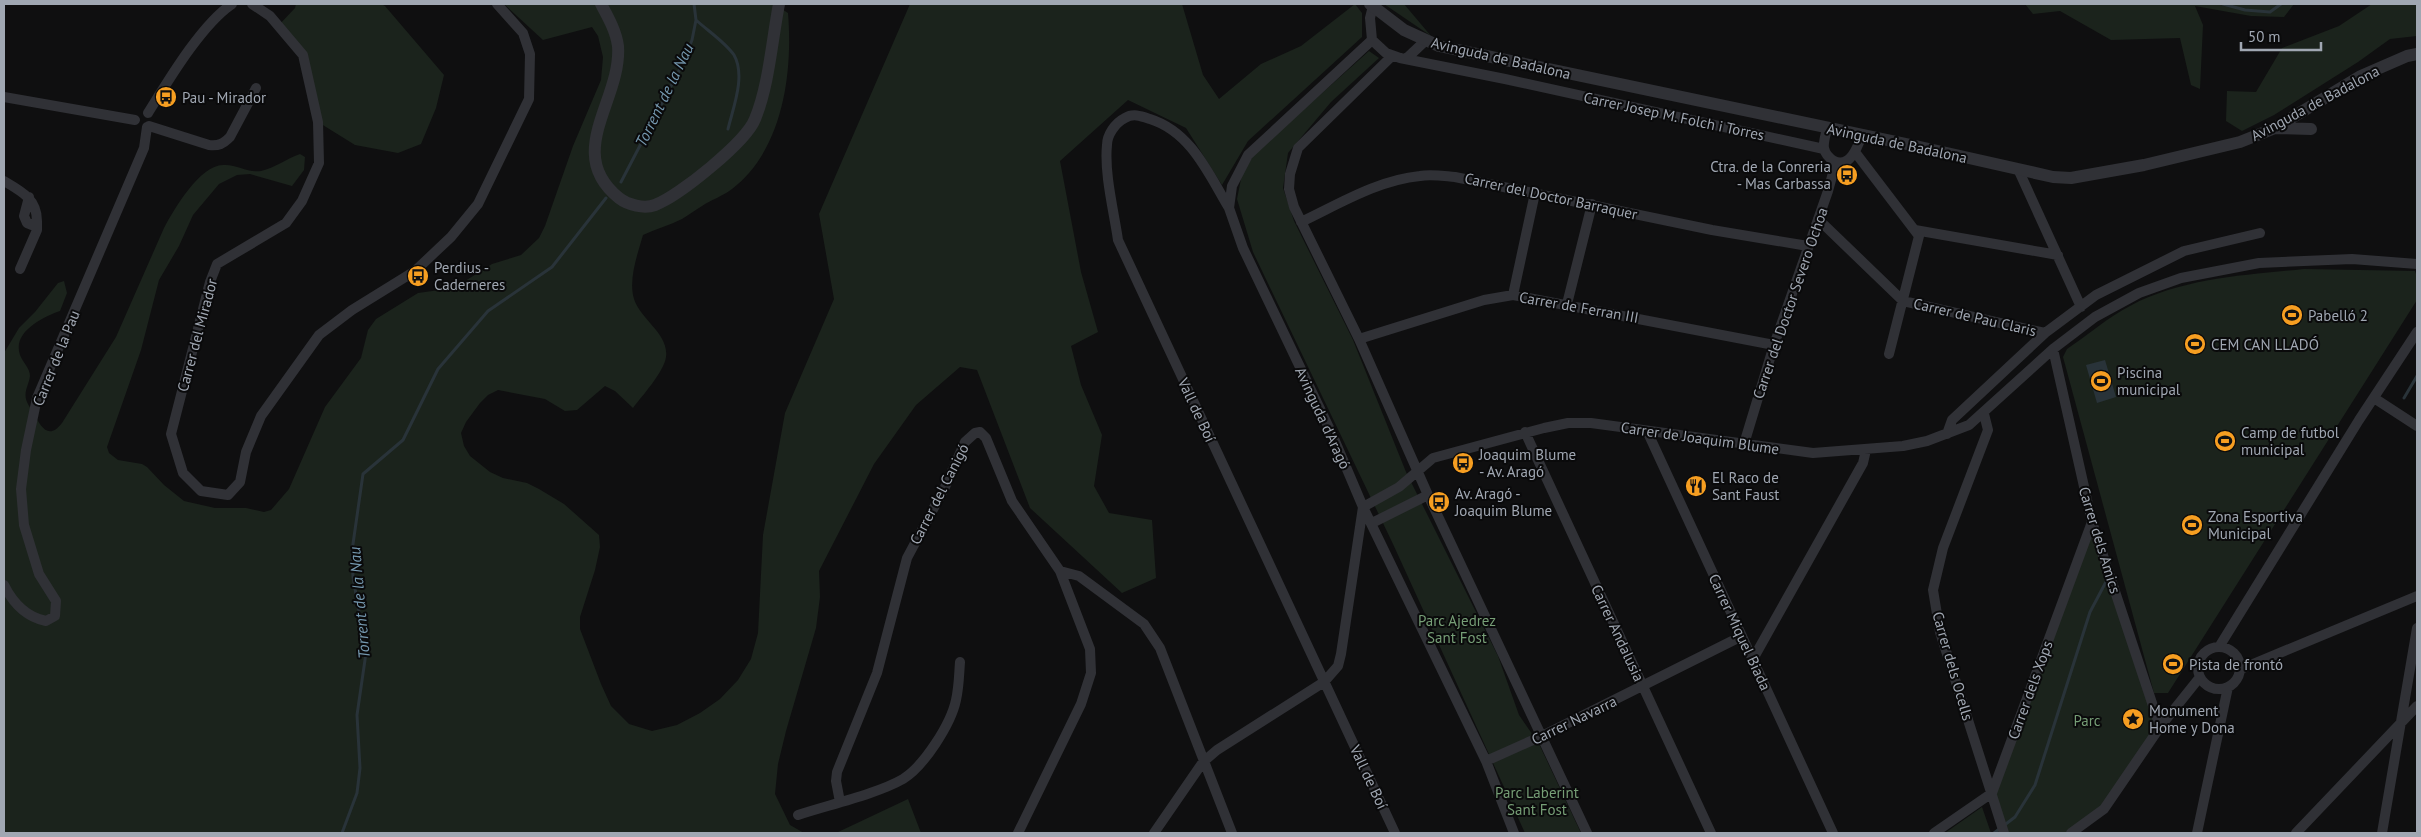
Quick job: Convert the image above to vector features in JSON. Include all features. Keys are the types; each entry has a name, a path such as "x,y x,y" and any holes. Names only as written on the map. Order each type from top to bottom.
{"street":[{"path":"148,113 202,34 220,12 232,4"},
{"name":"Carrer del Mirador","path":"252,4 270,16 302,55 318,122 319,163 302,200 286,223 217,264 210,282 171,434 183,473 201,491 228,495 240,482 246,452 261,416 318,335 352,310 415,271 451,237 478,204 529,99 530,54 523,33 497,4"},
{"path":"601,4 616,36 617,61 594,144 596,165 600,177 619,198 644,207 654,205 668,198 718,161 748,132 760,105 779,4"},
{"path":"1372,5 1370,18 1372,40 1392,56 1406,59 1425,41"},
{"name":"Avinguda de Badalona","path":"1372,5 1404,30 1425,41 1468,53 2053,177 2092,176 2240,142 2275,128 2361,76 2407,56 2417,54"},
{"name":"Avinguda d'Aragó","path":"1372,40 1248,155 1232,186 1229,208 1243,248 1332,434 1363,507 1486,761 1511,832"},
{"path":"1392,56 1298,148 1292,167 1289,189 1301,222 1359,339 1428,495 1587,833"},
{"name":"Carrer Josep M. Folch i Torres","path":"1406,59 1824,149"},
{"path":"136,120 139,126 210,146 218,146 230,137 256,88"},
{"path":"4,97 136,120"},
{"path":"136,120 140,112 148,113 152,118 148,127"},
{"name":"Vall de Boí","path":"1229,208 1196,154 1175,130 1161,122 1136,115 1129,116 1116,124 1106,145 1110,189 1118,240 1395,833"},
{"name":"Carrer de la Pau","path":"4,585 9,595 22,610 34,619 46,621 56,616 56,601 38,574 24,525 21,489 26,450 38,398 144,148 148,127"},
{"path":"1827,128 1824,149 1828,156 1836,162 1845,162 1855,152 1862,135"},
{"path":"2275,128 2311,129"},
{"path":"1855,152 1919,236 1888,354"},
{"name":"Carrer del Doctor Severo Ochoa","path":"1744,444 1774,345 1836,162"},
{"path":"2018,169 2081,306"},
{"name":"Carrer del Doctor Barraquer","path":"1301,222 1378,186 1421,175 1455,177 1712,230 1808,246"},
{"path":"4,181 29,197 37,212 37,230 20,269"},
{"path":"1513,295 1534,193"},
{"path":"1566,304 1592,204"},
{"name":"Carrer de Pau Claris","path":"1818,218 1903,301 2045,333"},
{"path":"1915,230 2058,255"},
{"path":"1947,434 1952,420 2045,333 2096,295 2184,251 2260,233"},
{"name":"Carrer de Joaquim Blume","path":"1363,507 1399,487 1433,458 1525,432 1568,423 1591,423 1812,453 1903,446 1947,434 1969,425 1984,414 2053,349 2095,317 2139,293 2181,278 2259,262 2352,259 2417,264"},
{"name":"Carrer de Ferran III","path":"1359,339 1484,300 1513,295 1774,345"},
{"path":"2219,647 2417,332"},
{"name":"Carrer dels Amics","path":"2053,349 2092,522 2160,727"},
{"path":"2374,398 2417,426"},
{"name":"Carrer dels Ocells","path":"1984,414 1988,430 1943,548 1934,590 1940,632 2004,833"},
{"name":"Carrer Miquel Biada","path":"1647,431 1833,833"},
{"name":"Carrer del Canigó","path":"840,802 836,781 837,772 877,673 907,558 945,487 966,442 975,432 980,432 986,438 1012,501 1060,571"},
{"name":"Carrer Andalusia","path":"1525,432 1711,833"},
{"path":"1753,658 1863,463 1866,450"},
{"path":"1356,550 1372,524 1428,495"},
{"path":"1154,833 1178,801 1203,762 1217,750 1324,682 1335,670 1342,654 1363,507"},
{"name":"Carrer dels Xops","path":"1992,793 2092,522"},
{"path":"1060,571 1079,576 1151,631 1160,648 1232,833"},
{"path":"1018,833 1081,704 1091,673 1090,649 1060,571"},
{"path":"2241,669 2417,596"},
{"path":"2382,833 2417,628"},
{"name":"Carrer Navarra","path":"1486,761 1542,736 1742,636"},
{"path":"2219,647 2230,651 2235,656 2241,669 2238,679 2228,687 2212,688 2206,686 2200,677 2197,666 2200,656 2210,648 2219,647"},
{"path":"798,815 902,780 920,764 953,710 959,688 960,662"},
{"path":"2071,833 2104,809 2160,727 2200,677"},
{"path":"2197,833 2228,687"},
{"path":"2296,833 2417,706"},
{"path":"1934,833 1992,793"}],"green space":[{"path":"296,4 381,4 385,6 444,75 436,108 421,144 398,153 355,145 318,122 302,54 278,26 295,8"},
{"path":"504,4 774,4 788,13 789,60 786,85 781,109 763,153 749,173 732,189 682,219 643,235 634,266 632,291 642,314 659,334 666,349 666,357 661,370 647,391 633,408 615,391 605,386 577,410 565,411 545,399 498,390 488,395 480,403 466,422 461,433 464,446 470,456 490,472 503,478 527,483 539,489 564,504 599,535 600,547 595,570 580,617 580,629 611,706 629,724 652,731 677,725 700,713 720,699 738,680 751,659 758,633 763,535 785,413 834,299 819,214 910,4 1182,4 1203,75 1219,99 1261,64 1301,46 1355,4 1362,13 1362,37 1248,141 1222,185 1186,128 1128,100 1060,161 1081,272 1098,332 1071,346 1081,385 1102,435 1094,486 1109,513 1152,520 1156,578 1122,593 1030,508 977,370 960,367 916,405 874,464 819,571 820,597 816,628 786,731 778,764 775,794 790,825 804,833 4,833 4,353 19,328 35,312 58,283 64,281 67,293 60,311 45,317 31,327 20,339 19,347 20,355 30,373 26,393 27,401 42,427 45,430 53,431 62,423 116,337 164,228 174,210 197,180 205,172 223,165 251,171 261,171 300,154 305,157 304,170 292,186 250,174 237,175 219,184 193,215 179,246 159,280 141,350 107,447 109,453 118,460 142,464 147,467 164,485 184,501 215,508 246,508 264,512 271,510 289,489 325,407 361,358 368,330 376,319 418,293 454,288 492,264 521,255 539,238 545,226 573,146 601,80 603,57 598,36 592,27 543,40"},
{"path":"1384,4 1404,4 1431,36"},
{"path":"2025,4 2294,4 2284,17 2251,16 2195,6 2203,25 2200,89 2191,85 2180,38 2111,40 2060,11 2033,14"},
{"path":"2372,4 2417,4 2417,36 2390,39 2358,62 2274,115 2242,131 2226,121 2227,91 2256,92 2282,48 2339,26"},
{"path":"1369,51 1379,58 1331,102 1288,153 1283,188 1294,221 1353,340 1406,472 1498,656 1519,715 1539,744 1581,833 1525,833 1393,544 1253,252 1237,199 1242,174 1254,154"},
{"name":"Zona Esportiva Municipal","path":"2304,269 2415,271 2417,277 2417,300 2168,693 2154,693 2063,357 2067,349 2122,310 2171,289 2215,279"},
{"name":"Parc","path":"2092,522 2160,727 2104,809 2071,833 2004,833 1992,793"},
{"path":"908,799 921,833 836,833"},
{"path":"1982,807 1991,833 1945,833"}],"shaded area":[{"name":"Piscina municipal","path":"2105,360 2116,397 2097,403 2086,365"}],"waterway":[{"name":"Torrent de la Nau","path":"621,182 682,65 692,40 696,20 694,4"},
{"path":"2223,4 2245,10 2270,12 2281,4"},
{"path":"696,20 726,46 734,55 737,63 739,82 728,129"},
{"name":"Torrent de la Nau","path":"342,833 357,793 360,768 357,715 366,653 353,577 352,551 363,474 403,440 438,369 488,311 552,267 606,198"},
{"path":"2404,398 2417,376"},
{"path":"1994,833 2015,817 2035,785 2090,612 2108,578"}],"place":[{"name":"Pau - Mirador","path":"166,97"},
{"name":"Ctra. de la Conreria - Mas Carbassa","path":"1847,175"},
{"name":"Perdius - Caderneres","path":"418,276"},
{"name":"Pabelló 2","path":"2292,315"},
{"name":"CEM CAN LLADÓ","path":"2195,344"},
{"name":"Piscina municipal","path":"2101,381"},
{"name":"Camp de futbol municipal","path":"2225,441"},
{"name":"Joaquim Blume - Av. Aragó","path":"1463,463"},
{"name":"El Raco de Sant Faust","path":"1696,486"},
{"name":"Av. Aragó - Joaquim Blume","path":"1439,502"},
{"name":"Zona Esportiva Municipal","path":"2192,525"},
{"name":"Pista de frontó","path":"2173,664"},
{"name":"Monument Home y Dona","path":"2133,719"}],"park label":[{"name":"Parc Ajedrez Sant Fost","path":"1457,628"},
{"name":"Parc Laberint Sant Fost","path":"1537,800"}]}
